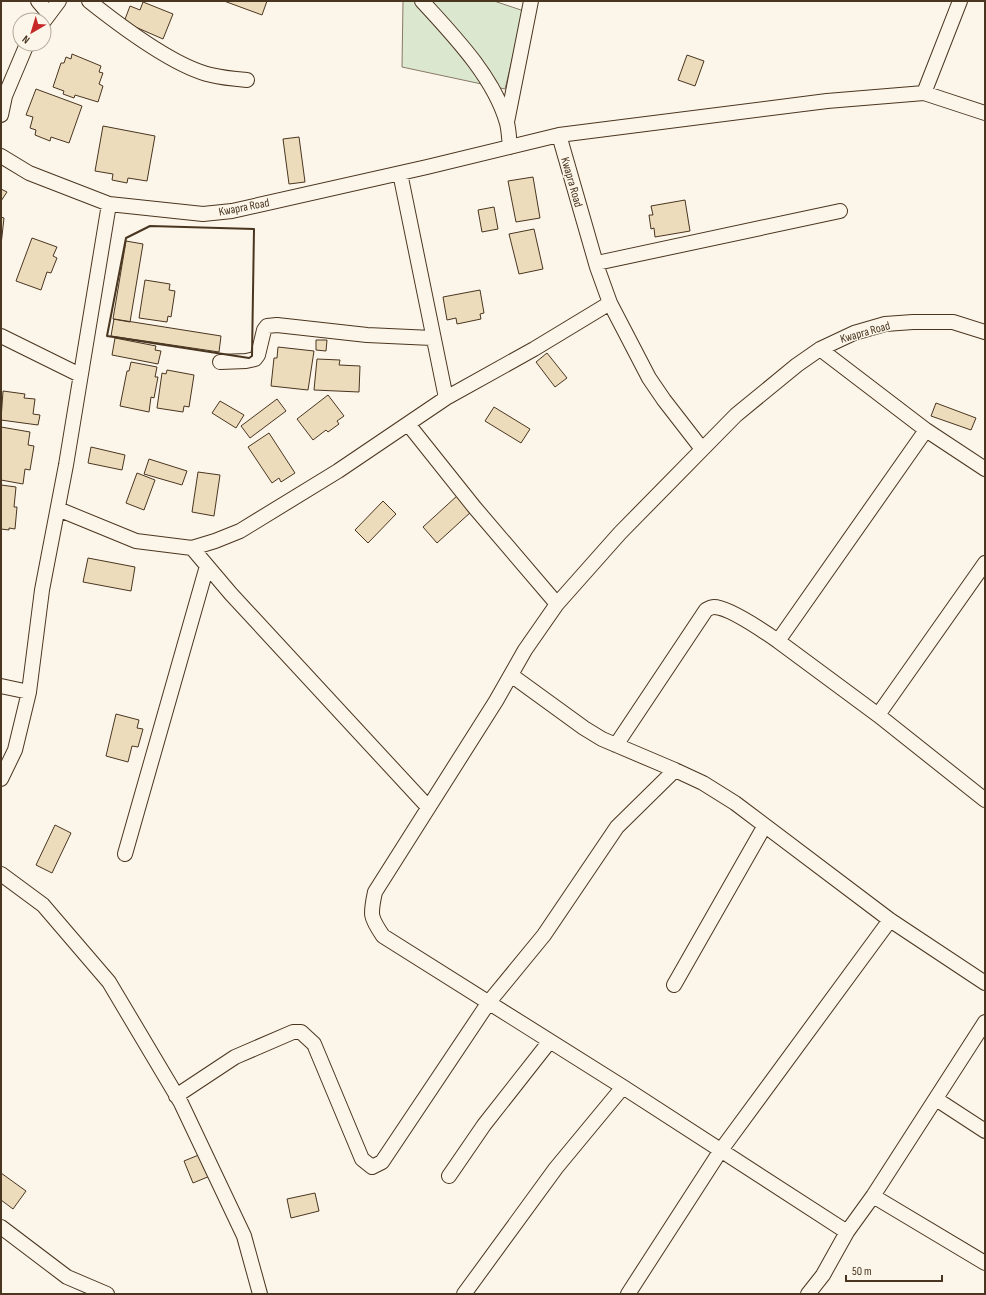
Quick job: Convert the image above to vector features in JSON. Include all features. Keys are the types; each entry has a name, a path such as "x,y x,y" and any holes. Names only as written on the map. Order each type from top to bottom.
{"street":[{"path":"38,1 44,12"},
{"path":"51,12 59,1"},
{"path":"89,1 114,21 182,65 210,75 247,80"},
{"path":"422,1 471,56 497,99 507,123 510,147"},
{"path":"507,123 531,1"},
{"path":"924,93 960,1"},
{"path":"1,114 5,96 24,52"},
{"path":"559,135 826,102 924,93 985,113"},
{"name":"Kwapra Road","path":"1,156 29,173 108,204 203,214 232,211 559,135 610,303 649,378 702,449 758,396 797,365 820,349 854,333 885,324 913,322 953,322 985,332"},
{"path":"400,173 432,338 446,398"},
{"path":"1,779 15,750 29,692 42,590 58,509 108,204"},
{"path":"597,263 840,211"},
{"path":"58,509 136,541 192,548 240,531 338,471 446,398 610,303"},
{"path":"220,362 246,361 255,359 258,355 264,330 267,326 277,325 367,335 432,338"},
{"path":"1,336 80,375"},
{"path":"820,349 926,430 985,469"},
{"path":"408,424 480,514 557,604"},
{"path":"778,641 926,430"},
{"path":"702,449 604,550 557,604 525,650 496,701 375,892 371,919 383,936 623,1087 847,1232"},
{"path":"192,548 231,594 428,807"},
{"path":"878,715 985,563"},
{"path":"125,854 207,566"},
{"path":"616,745 706,610 712,606 721,608 743,619 778,641 878,715 985,800"},
{"path":"511,675 584,728 616,745 703,783 735,803 764,827 890,920 985,983"},
{"path":"1,686 29,692"},
{"path":"176,1096 235,1057 293,1032 302,1032 314,1044 362,1159 372,1167 376,1166 382,1162 489,1002 544,935 617,827 676,770"},
{"path":"674,985 764,827"},
{"path":"1,874 43,905 109,982 176,1096 244,1236 260,1294"},
{"path":"628,1294 721,1150 890,920"},
{"path":"808,1294 823,1276 847,1232 873,1196 985,1022"},
{"path":"449,1176 484,1125 550,1041"},
{"path":"464,1294 556,1168 623,1087"},
{"path":"936,1099 985,1131"},
{"path":"873,1196 985,1263"},
{"path":"1,1228 67,1278 107,1294"}],"green space":[{"path":"403,1 494,1 524,11 505,89 402,67"}],"building":[{"path":"224,1 267,1 262,15"},
{"path":"143,2 173,14 163,39 124,22 130,6 140,10"},
{"path":"72,54 101,66 99,72 103,73 99,84 103,86 98,102 75,95 74,98 63,94 64,91 53,87 61,63 64,63 66,57 71,59"},
{"path":"687,55 704,61 695,86 678,80"},
{"path":"36,89 82,106 69,143 51,137 50,141 35,135 36,130 30,128 33,117 26,115"},
{"path":"103,126 155,136 147,181 128,178 127,183 112,180 113,174 95,171"},
{"path":"299,137 305,182 289,184 283,139"},
{"path":"533,177 540,218 516,222 508,181"},
{"path":"1,189 7,192 1,201"},
{"path":"685,200 690,231 655,237 654,228 651,229 649,215 653,215 651,206"},
{"path":"494,207 498,229 482,232 478,210"},
{"path":"1,217 4,218 1,245"},
{"path":"534,229 543,269 519,274 509,234"},
{"path":"32,238 57,247 53,256 57,258 51,273 47,272 41,290 16,281"},
{"path":"126,241 143,244 130,322 113,319"},
{"path":"145,280 170,284 169,290 175,291 171,317 168,316 167,322 139,318"},
{"path":"480,290 484,313 480,314 481,319 457,324 456,318 447,320 443,297"},
{"path":"114,319 221,336 219,352 111,336"},
{"path":"115,338 156,346 155,350 161,351 158,364 112,355"},
{"path":"316,340 327,340 326,351 316,350"},
{"path":"278,347 314,351 308,390 271,386 274,358 277,358"},
{"path":"547,353 567,378 555,387 536,362"},
{"path":"317,359 340,360 339,365 360,366 359,392 314,390"},
{"path":"131,362 157,367 155,377 158,377 154,398 151,397 149,412 120,406 127,371 129,371"},
{"path":"167,370 194,375 189,407 184,406 183,412 157,408 162,373 166,374"},
{"path":"3,391 25,394 24,398 35,399 33,414 40,415 38,425 1,420"},
{"path":"328,395 344,416 337,421 339,424 328,432 326,430 313,440 297,419"},
{"path":"277,399 286,411 250,438 241,426"},
{"path":"220,401 244,415 236,428 212,413"},
{"path":"936,403 976,418 971,430 931,416"},
{"path":"494,407 530,429 521,443 485,421"},
{"path":"1,427 30,432 28,445 34,446 30,470 25,469 23,484 1,480"},
{"path":"269,433 295,473 281,482 279,478 272,483 248,447"},
{"path":"91,447 125,455 122,470 88,463"},
{"path":"149,459 187,471 182,485 144,474"},
{"path":"198,472 220,475 214,516 192,512"},
{"path":"137,473 155,480 144,510 126,503"},
{"path":"1,485 16,487 14,507 17,507 15,529 1,529"},
{"path":"458,495 472,511 437,543 423,527"},
{"path":"383,501 396,514 368,543 355,530"},
{"path":"88,558 135,567 131,591 83,582"},
{"path":"116,714 139,720 137,728 143,729 138,747 132,746 128,762 106,756"},
{"path":"55,825 71,833 52,873 36,865"},
{"path":"201,1154 210,1176 193,1183 184,1161"},
{"path":"1,1173 26,1191 13,1209 1,1200"},
{"path":"315,1193 319,1211 291,1218 287,1199"}],"wall":[{"path":"150,226 254,229 252,356 249,358 107,336 126,238 150,226"}]}
